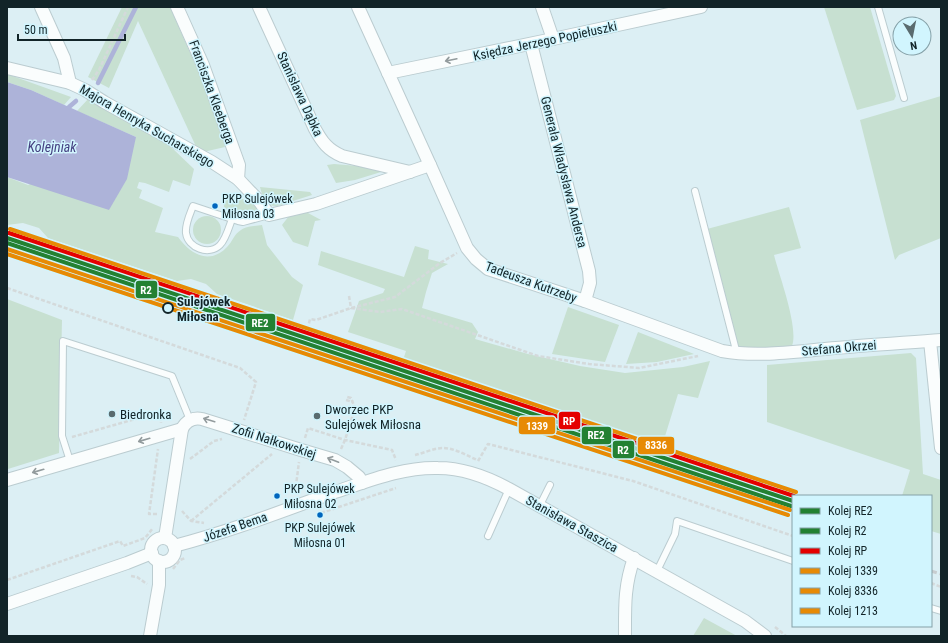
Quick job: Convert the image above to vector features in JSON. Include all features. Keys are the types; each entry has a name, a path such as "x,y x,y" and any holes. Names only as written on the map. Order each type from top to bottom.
{"street":[{"path":"41,7 64,58 70,83"},
{"name":"Franciszka Kleeberga","path":"177,7 203,65 239,165 238,179"},
{"name":"Stanisława Dąbka","path":"259,7 315,129 326,147 342,156 410,172"},
{"name":"Tadeusza Kutrzeby","path":"358,7 467,248 476,260 488,269 584,301 722,351 738,354"},
{"path":"542,7 554,39"},
{"name":"Księdza Jerzego Popiełuszki","path":"388,73 701,7"},
{"name":"Generała Władysława Andersa","path":"531,44 590,271 590,284 584,301"},
{"name":"Majora Henryka Sucharskiego","path":"7,68 70,83 85,90 212,162 238,179 260,202 269,215"},
{"path":"269,215 316,204 430,165"},
{"path":"936,340 941,448"},
{"name":"Stefana Okrzei","path":"738,354 764,354 936,340"},
{"name":"Zofii Nałkowskiej","path":"7,480 68,457 186,424 200,418 335,460 347,467 359,477 362,483"},
{"path":"164,538 186,424"},
{"name":"Stanisława Staszica","path":"362,483 415,469 446,468 474,474 494,481 745,621 765,636"},
{"name":"Józefa Bema","path":"174,546 209,537 362,483"},
{"path":"7,604 128,563 156,557 167,561 173,557 175,550 171,541 164,538 156,540 152,548 156,557 159,585 150,636"},
{"path":"625,636 625,598 627,582 634,558"}],"lane":[{"path":"878,7 904,98"},
{"path":"695,191 738,354"},
{"path":"232,219 221,244 216,248 202,250 194,247 189,242 186,233 187,223 194,206 243,222 269,215"},
{"path":"68,457 62,436 63,341 172,376 186,424"},
{"path":"539,507 550,485"},
{"path":"488,536 509,489"},
{"path":"657,571 675,534 677,521 792,561"}],"path":[{"path":"85,90 99,70 128,7"},
{"path":"310,328 308,327 311,322 310,319 316,320 351,308 395,297 429,270 459,252"},
{"path":"7,288 240,368 256,382 241,430"},
{"path":"349,296 351,308"},
{"path":"351,308 380,312 402,309 538,356 589,364 640,368 693,358 702,355 708,346"},
{"path":"340,451 355,408 351,398 346,398"},
{"path":"68,457 76,449 72,437 160,412 161,426"},
{"path":"295,493 299,458 308,428 345,440 392,450 396,460"},
{"path":"188,461 214,441 225,439"},
{"path":"478,461 488,444 633,481 792,536"},
{"path":"158,520 158,514 149,514 157,451 159,447"},
{"path":"191,521 276,451 268,449"},
{"path":"315,514 397,487"},
{"path":"288,496 302,491"},
{"path":"182,505 182,511 191,521 205,523"},
{"path":"7,580 120,541 123,546 145,538 155,526"},
{"path":"172,575 173,569 180,560 191,556"}],"green space":[{"path":"122,7 170,7 209,96 225,147 199,153 138,21 109,88 88,77"},
{"path":"824,7 870,7 896,96 894,100 857,110"},
{"path":"7,74 71,97 64,105 31,90 7,82"},
{"path":"941,96 941,238 899,255 895,260 860,120"},
{"path":"89,98 170,146 194,169 190,186 173,180 169,192 139,182 137,188 142,190 139,198 163,208 155,232 178,237 189,249 201,256 214,256 227,247 243,229 262,225 267,245 292,277 303,285 293,320 217,294 206,284 191,279 177,281 48,238 39,228 23,223 7,225 7,177 28,185 136,137 77,111"},
{"path":"334,164 370,167 381,172 355,180 336,183 327,165"},
{"path":"260,187 310,192 312,195 277,206 265,205"},
{"path":"237,198 252,201 257,205 257,210 250,214 241,214 224,207 224,203 227,199"},
{"path":"789,207 801,248 774,255 791,315 793,327 792,346 739,349 707,229"},
{"path":"298,213 308,213 321,220 315,221 308,247 293,242 282,225 289,216"},
{"path":"207,216 217,220 221,230 217,240 207,244 197,240 193,230 197,220"},
{"path":"415,246 429,250 428,259 448,264 432,273 422,308 472,323 478,332 475,339 528,354 580,366 625,373 683,367 710,361 698,398 678,394 662,446 403,360 406,351 348,332 359,301 383,293 385,289 318,265 321,251 404,277"},
{"path":"7,299 62,320 59,453 8,469"},
{"path":"568,307 619,325 605,362 552,354"},
{"path":"638,332 694,354 657,362 626,364"},
{"path":"911,353 916,358 923,474 941,480 941,534 932,531 932,495 902,495 910,470 767,422 767,365"},
{"path":"704,618 737,636 693,636"}],"water":[{"name":"Kolejniak","path":"7,82 31,90 136,137 127,179 109,210 7,177"}],"waterway":[{"path":"98,83 136,7"},
{"path":"69,107 76,101"}],"railway":[{"path":"932,571 941,574"}],"rail line":[{"name":"8336","path":"10,229 796,492"},
{"name":"RP","path":"9,233 792,495"},
{"name":"RE2","path":"7,238 792,501"},
{"name":"R2","path":"7,243 791,506"},
{"name":"1339","path":"7,249 790,510"},
{"name":"1213","path":"7,254 788,515"}],"place":[{"name":"PKP Sulejówek Miłosna 03","path":"215,206"},
{"name":"Sulejówek Miłosna","path":"168,308"},
{"name":"Biedronka","path":"112,414"},
{"name":"Dworzec PKP Sulejówek Miłosna","path":"317,416"},
{"name":"PKP Sulejówek Miłosna 02","path":"277,496"},
{"name":"PKP Sulejówek Miłosna 01","path":"320,515"}]}
